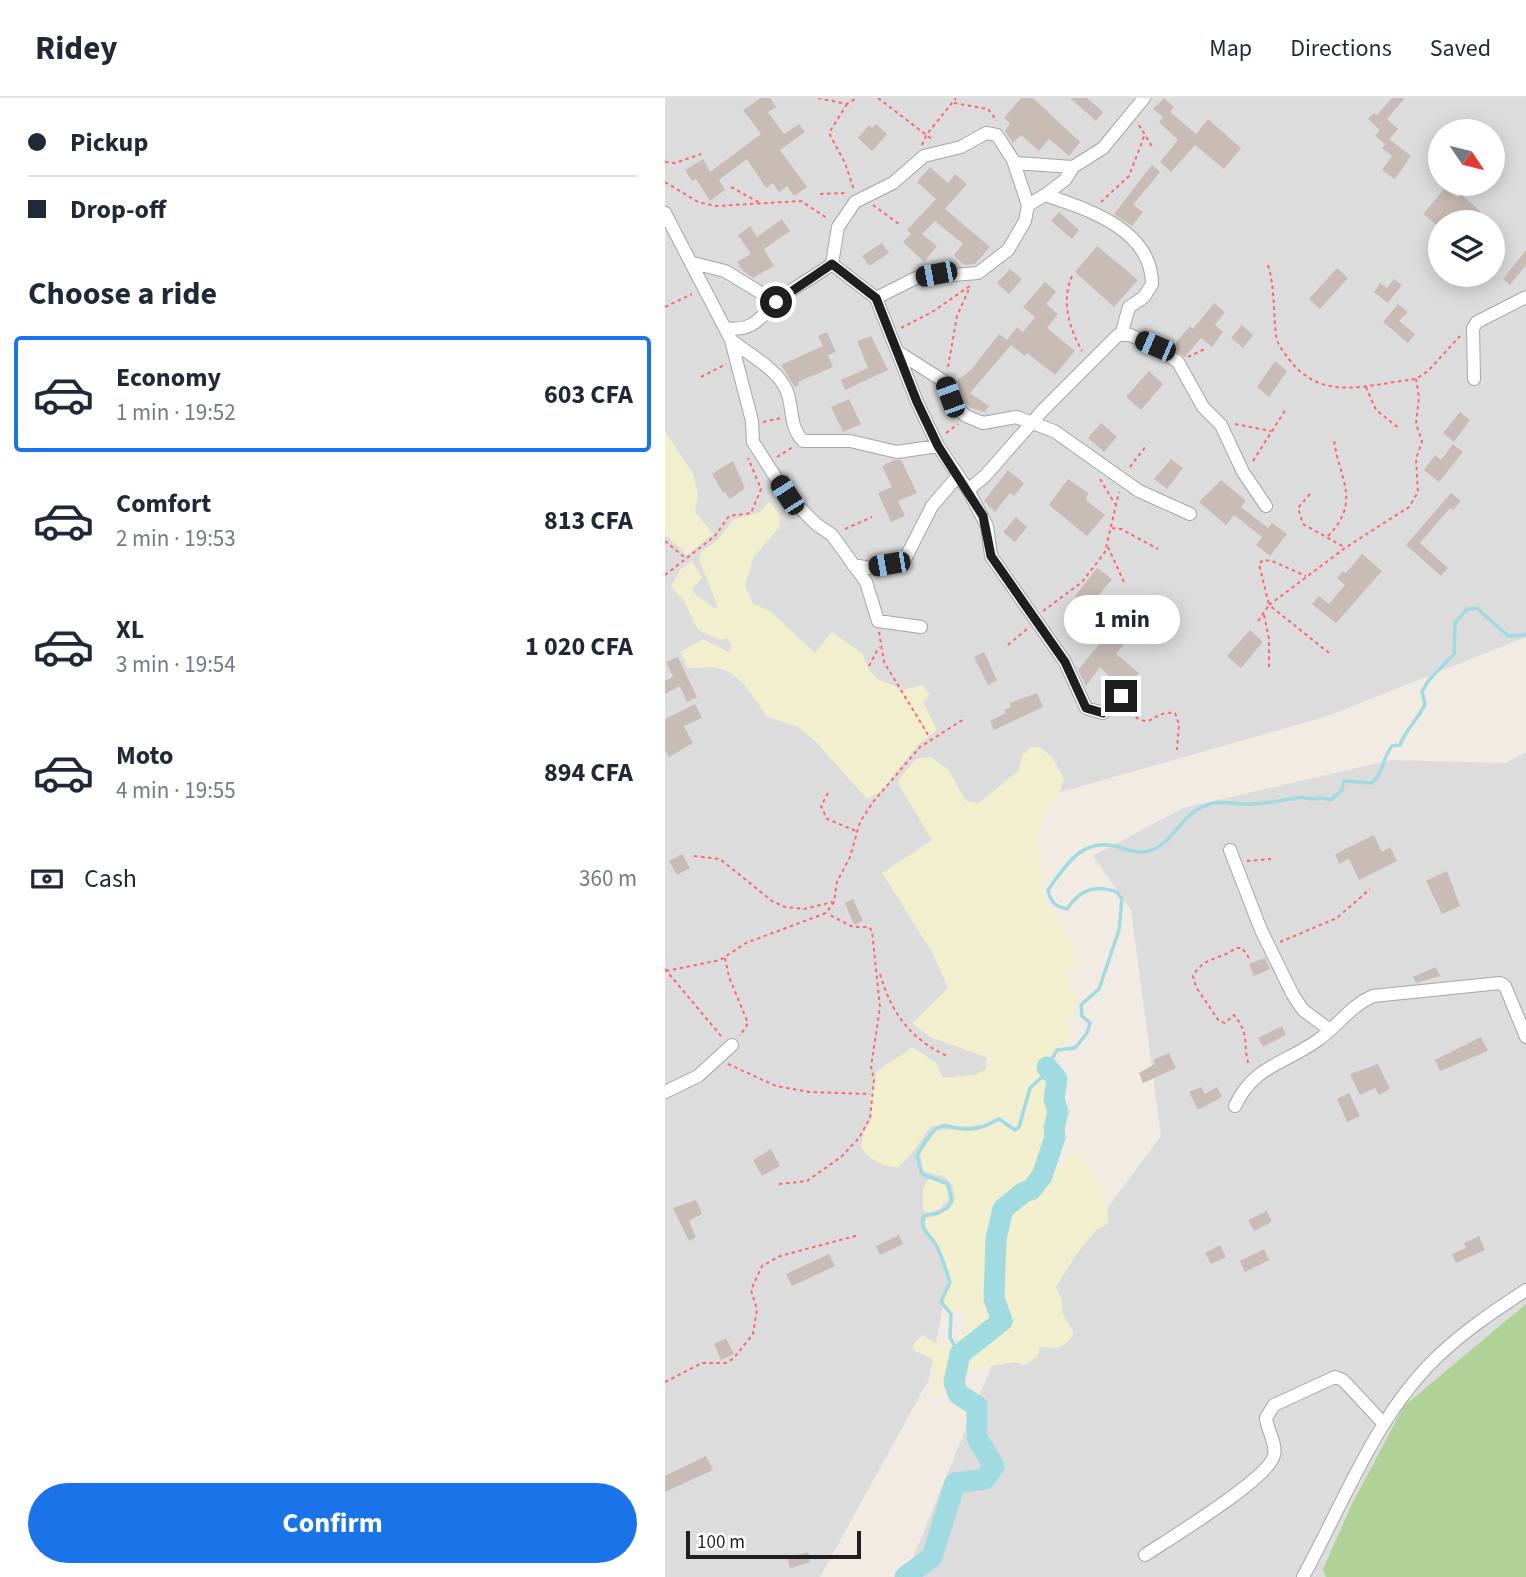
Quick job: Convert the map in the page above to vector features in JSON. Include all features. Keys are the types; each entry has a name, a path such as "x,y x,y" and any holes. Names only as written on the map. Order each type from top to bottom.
{"street":[{"path":"1028,205 1065,180 1073,167 1103,148 1144,98"},
{"path":"728,334 760,321 776,302 832,264 838,227 848,208 893,183 924,156 961,147 985,133 997,135 1014,163 1028,205 1025,221 1008,250 978,273 916,278 876,298"},
{"path":"1014,163 1073,167"},
{"path":"968,490 985,477 1089,362 1122,335 1129,307 1144,297 1153,284 1150,259 1132,238 1088,209 1045,195"},
{"path":"665,213 692,263 702,289 728,334 751,421 753,442 787,495 816,524 832,535 870,589 878,621 921,627"},
{"path":"692,263 725,271 776,302"},
{"path":"832,264 876,298 938,446 968,490 987,526 991,556 1065,662 1086,708 1103,713 1119,698"},
{"path":"1474,379 1473,328 1477,322 1526,297"},
{"path":"728,334 779,379 790,402 790,416 803,441 850,441 897,452 938,446"},
{"path":"1122,335 1130,335 1155,346 1178,362 1203,407 1221,425 1243,472 1266,506"},
{"path":"897,351 945,382 950,397 966,416 983,422 1008,416 1033,422 1063,436 1123,480 1190,514"},
{"path":"853,565 870,568 905,559 932,506 957,477"},
{"path":"1230,850 1269,946 1303,1010 1330,1030"},
{"path":"1235,1106 1254,1076 1330,1030 1356,1004 1373,996 1500,983 1505,986 1526,1037"},
{"path":"665,1092 717,1062 732,1045"},
{"path":"1303,1577 1384,1424 1434,1359 1469,1328 1526,1290"},
{"path":"1145,1555 1244,1488 1271,1463 1274,1448 1266,1418 1274,1405 1335,1377 1343,1380 1384,1424"}],"path":[{"path":"818,98 847,104"},
{"path":"820,194 841,192 855,195 845,163 829,134 847,104 857,98"},
{"path":"878,98 927,134 956,98"},
{"path":"953,102 991,111 998,125 997,135"},
{"path":"1132,113 1153,148"},
{"path":"1088,209 1111,196 1123,184 1145,134"},
{"path":"665,162 675,163 701,154"},
{"path":"665,182 698,202 716,206 801,201 838,227"},
{"path":"731,187 761,204"},
{"path":"864,197 899,224"},
{"path":"1268,265 1274,287 1275,336 1293,365 1312,383 1336,389 1416,379 1428,372 1455,338 1473,328"},
{"path":"945,382 957,316 978,273"},
{"path":"1072,276 1065,292 1069,319 1089,362"},
{"path":"888,331 932,312 969,288"},
{"path":"665,307 702,289"},
{"path":"1178,362 1207,348"},
{"path":"701,377 736,359"},
{"path":"1258,621 1269,605 1345,548 1409,507 1418,492 1416,459 1422,441 1416,424 1419,397 1416,379"},
{"path":"1366,385 1376,410 1399,429"},
{"path":"1243,472 1250,466 1286,409"},
{"path":"751,421 768,422 790,416"},
{"path":"938,446 942,437 966,416"},
{"path":"1221,425 1231,423 1271,431"},
{"path":"1328,536 1345,514 1348,493 1334,440"},
{"path":"767,463 803,441"},
{"path":"1056,601 1082,582 1108,546 1115,505 1123,480 1146,446"},
{"path":"1100,462 1102,485 1115,505"},
{"path":"665,575 715,536 729,516 751,513 761,489"},
{"path":"1310,494 1298,508 1303,524 1345,548"},
{"path":"832,535 872,517"},
{"path":"1111,528 1121,529 1158,548"},
{"path":"665,541 685,558"},
{"path":"1108,546 1124,582"},
{"path":"1307,577 1272,561 1262,560 1259,564 1269,605 1329,653"},
{"path":"1264,614 1269,639 1269,669"},
{"path":"878,621 879,646 891,676 930,738"},
{"path":"869,666 879,646"},
{"path":"1119,698 1142,722 1175,713 1179,724 1177,750"},
{"path":"666,970 701,966 725,957 746,943 826,913 834,902 837,882 850,857 857,831 873,802 930,738 964,719"},
{"path":"828,793 821,806 827,819 857,831"},
{"path":"694,856 720,859 772,901 785,907 804,909 834,902"},
{"path":"1240,877 1238,865 1244,861 1271,859"},
{"path":"1269,946 1336,918 1370,889"},
{"path":"826,913 843,924 869,927 893,1011 918,1039 949,1057"},
{"path":"1249,958 1242,948 1236,948 1227,955 1205,961 1193,976 1196,987 1219,1021 1225,1023 1234,1015 1241,1024 1247,1035 1245,1053 1254,1076"},
{"path":"666,970 722,1037 732,1045 747,1029 748,1023 729,977 725,957"},
{"path":"779,1184 807,1181 847,1151 870,1118 870,1094 874,1080 871,1067 880,1007 879,969"},
{"path":"717,1062 737,1066 776,1086 809,1092 870,1094"},
{"path":"665,1382 702,1363 726,1363 734,1358 753,1334 757,1309 751,1290 762,1266 780,1256 859,1235"}],"shaded area":[{"path":"665,98 1526,98 1526,637 1328,716 973,817 987,1077 929,1379 820,1577 665,1577"},
{"path":"665,431 693,474 698,494 695,512 713,534 687,555 665,534"},
{"path":"767,503 771,503 779,515 780,527 754,556 745,585 753,604 770,611 815,653 832,632 862,653 868,668 877,679 904,690 922,685 930,694 923,702 937,730 917,746 881,791 867,799 817,743 799,727 767,717 744,684 731,673 715,667 688,668 680,652 703,639 729,652 732,646 727,638 721,640 698,630 683,599 671,587 680,570 692,561 702,578 692,589 694,593 714,608 718,607 699,559 701,552 717,541 733,520 760,512"},
{"path":"1031,747 1039,747 1052,757 1064,778 1058,796 1041,823 1037,844 1042,863 1042,892 1048,906 1061,921 1080,961 1067,976 1077,1002 1068,1026 1070,1037 1067,1043 1057,1046 1038,1078 1029,1086 1015,1125 999,1116 972,1126 931,1126 909,1157 897,1168 884,1165 870,1158 861,1147 864,1132 872,1117 870,1098 877,1071 913,1047 936,1063 943,1078 975,1075 990,1067 988,1058 930,1037 912,1023 948,988 932,952 882,873 932,840 898,783 899,779 916,759 931,757 948,769 966,801 979,803 1018,771 1023,755"},
{"path":"1526,752 1526,1577 905,1577 994,1360 1161,1136 1131,910 1093,856 1183,808 1391,760 1505,763"},
{"path":"1050,1073 1055,1083 1052,1101 1056,1112 1048,1153 1037,1177 1013,1195 1016,1199 1034,1191 1069,1154 1081,1154 1101,1188 1109,1218 1107,1224 1096,1230 1075,1256 1056,1287 1062,1301 1062,1312 1074,1333 1068,1342 1057,1348 1040,1347 1037,1357 1025,1365 1015,1362 970,1370 944,1384 934,1399 931,1391 936,1375 931,1358 913,1350 913,1345 922,1335 938,1345 948,1346 960,1338 967,1328 964,1312 959,1309 953,1311 944,1303 943,1298 950,1285 950,1274 938,1246 924,1227 926,1218 939,1215 952,1205 955,1197 952,1184 945,1177 923,1171 920,1153 936,1130 985,1129 1002,1122 1010,1132 1015,1132 1021,1125 1031,1091"},
{"path":"928,1179 946,1184 949,1198 940,1209 929,1213 923,1210 923,1189"}],"green space":[{"path":"1526,1304 1526,1577 1326,1577 1323,1569 1352,1504 1404,1406"}],"building":[{"path":"761,98 770,98 776,107 768,112 784,134 799,124 805,132 780,150 807,187 794,196 787,186 779,192 773,183 766,188 747,159 719,180 725,190 710,201 696,179 692,181 685,170 703,159 710,172 761,134 743,110"},
{"path":"1021,98 1033,98 1080,142 1069,156 1049,139 1039,151 1021,135 1013,143 1005,131 1010,123 1004,118"},
{"path":"1070,98 1087,98 1103,112 1096,121"},
{"path":"1164,98 1174,107 1170,112 1196,134 1208,119 1241,148 1224,169 1195,145 1171,172 1160,162 1178,140 1159,122 1163,117 1153,109"},
{"path":"1392,98 1405,98 1387,119 1398,129 1385,144 1375,136 1380,130 1368,119 1374,113 1377,115"},
{"path":"876,124 887,134 872,151 858,138 869,125 872,128"},
{"path":"1389,139 1411,156 1395,179 1382,170 1392,156 1382,148"},
{"path":"1152,165 1160,172 1133,205 1143,212 1132,226 1114,214"},
{"path":"930,167 948,183 955,174 967,184 945,209 990,247 975,264 964,265 954,255 963,244 935,221 922,234 937,246 924,262 903,242 911,234 907,230 936,199 917,182"},
{"path":"1438,196 1463,196 1479,210 1428,210 1428,218 1423,214"},
{"path":"1059,212 1079,230 1072,239 1051,221"},
{"path":"782,219 790,231 764,249 774,266 753,278 743,271 737,262 751,254 738,235 750,226 757,237"},
{"path":"882,243 889,253 869,266 862,256"},
{"path":"1097,246 1138,280 1114,307 1075,272"},
{"path":"1526,250 1526,265 1510,285 1505,281 1505,276"},
{"path":"1337,268 1348,278 1320,309 1309,299"},
{"path":"1010,269 1022,279 1009,294 997,283"},
{"path":"1394,279 1402,285 1388,303 1374,292 1380,283 1387,288"},
{"path":"1045,282 1056,292 1046,304 1058,314 1047,328 1075,351 1055,375 1027,353 1025,356 1011,345 970,393 989,406 985,411 988,413 971,408 962,400 955,382 971,370 999,334 1007,340 1017,327 1023,332 1035,317 1023,307"},
{"path":"1214,303 1225,312 1215,325 1223,332 1212,347 1201,338 1185,357 1172,347 1190,326 1193,329"},
{"path":"1398,304 1408,312 1399,321 1415,334 1408,343 1383,322"},
{"path":"1242,325 1253,335 1243,348 1231,338"},
{"path":"827,332 836,352 828,355 833,367 798,382 799,385 795,387 781,365 823,346 818,336"},
{"path":"871,336 888,370 845,390 841,380 868,368 857,341"},
{"path":"1275,361 1287,371 1269,397 1257,387"},
{"path":"1149,371 1163,384 1141,410 1126,397"},
{"path":"849,399 861,424 843,432 831,407"},
{"path":"1460,412 1470,420 1454,442 1443,433"},
{"path":"1101,423 1117,437 1104,452 1088,438"},
{"path":"1453,444 1463,452 1439,482 1424,470 1435,455 1441,460"},
{"path":"1171,459 1183,468 1167,489 1154,479"},
{"path":"894,460 901,460 917,493 898,501 905,516 891,522 878,493 892,487 882,466"},
{"path":"733,461 745,488 730,499 723,493 712,474"},
{"path":"1008,470 1024,483 1014,496 1010,493 995,512 984,501"},
{"path":"1068,479 1088,493 1086,500 1105,515 1087,536 1049,505"},
{"path":"1221,480 1246,501 1241,507 1268,528 1272,523 1287,534 1270,556 1256,545 1262,537 1234,515 1226,525 1199,502"},
{"path":"1451,493 1461,501 1453,510 1450,508 1420,543 1448,568 1441,576 1406,545"},
{"path":"1016,517 1027,527 1015,542 1003,532"},
{"path":"1362,554 1382,571 1336,623 1312,604 1319,596 1329,604 1345,585 1337,578 1343,571 1346,573"},
{"path":"1097,568 1112,579 1089,607 1075,596"},
{"path":"1113,628 1127,640 1116,654 1139,673 1129,687 1119,686 1100,667 1086,686 1078,670"},
{"path":"1250,630 1263,642 1241,668 1227,656"},
{"path":"984,652 997,680 988,685 974,657"},
{"path":"678,657 697,697 687,702 680,686 665,694 665,681 673,677 666,662"},
{"path":"1037,693 1043,707 994,730 990,721 1006,713 1004,710 1011,707 1009,703"},
{"path":"695,704 702,718 684,726 693,743 669,757 665,750 665,719"},
{"path":"1374,835 1382,852 1390,847 1397,861 1359,880 1349,859 1339,864 1335,854"},
{"path":"682,854 690,868 677,875 669,861"},
{"path":"1447,871 1460,906 1442,914 1426,881"},
{"path":"853,899 863,921 854,925 845,903"},
{"path":"1265,958 1270,969 1254,976 1249,964"},
{"path":"1436,967 1440,976 1416,983 1413,977"},
{"path":"1282,1026 1286,1035 1263,1047 1258,1038"},
{"path":"1481,1037 1488,1051 1440,1071 1435,1060"},
{"path":"1169,1053 1176,1068 1143,1083 1139,1073 1155,1064 1153,1060"},
{"path":"1378,1064 1390,1089 1379,1095 1375,1088 1360,1095 1350,1074"},
{"path":"1201,1087 1205,1094 1217,1087 1222,1097 1198,1110 1189,1092"},
{"path":"1349,1093 1360,1116 1347,1122 1337,1099"},
{"path":"771,1149 780,1166 762,1176 753,1160"},
{"path":"696,1200 702,1214 689,1221 696,1237 689,1241 673,1208"},
{"path":"1267,1211 1272,1222 1254,1231 1248,1220"},
{"path":"899,1235 903,1244 880,1255 876,1246"},
{"path":"1479,1236 1485,1250 1456,1263 1452,1254 1466,1248 1464,1243"},
{"path":"1220,1245 1226,1257 1211,1264 1205,1253"},
{"path":"1264,1249 1269,1260 1245,1272 1240,1261"},
{"path":"829,1254 835,1266 792,1286 786,1274"},
{"path":"726,1338 734,1354 721,1360 714,1344"},
{"path":"706,1456 713,1470 665,1492 665,1476"},
{"path":"808,1552 810,1562 790,1568 787,1558"}],"waterway":[{"path":"960,1354 950,1338 951,1314 941,1302 950,1282 938,1249 924,1229 923,1221 923,1216 938,1213 952,1201 948,1184 922,1174 917,1156 934,1130 941,1126 971,1129 999,1119 1015,1130 1019,1127 1030,1088 1042,1077 1057,1050 1075,1048 1087,1033 1090,1023 1082,1016 1081,1005 1099,989 1119,930 1122,899 1117,892 1095,889 1082,893 1067,909 1056,905 1048,890 1062,871 1077,855 1095,846 1106,845 1142,852 1157,848 1171,837 1194,811 1208,805 1262,803 1302,797 1331,800 1342,790 1344,781 1372,783 1392,746 1400,745 1422,710 1425,704 1422,692 1428,681 1454,654 1455,623 1467,609 1477,608 1508,636 1526,635"},
{"path":"905,1577 932,1557 955,1483 985,1479 994,1466 977,1438 977,1406 958,1394 954,1382 960,1354 1002,1321 994,1298 996,1239 1003,1209 1024,1192 1031,1190 1042,1176 1055,1137 1058,1112 1054,1099 1057,1079 1047,1067"}],"route":[{"path":"776,302 832,264 876,298 917,402 938,446 957,477 973,496 983,516 991,556 1065,662 1086,708 1103,713 1121,696"}]}
